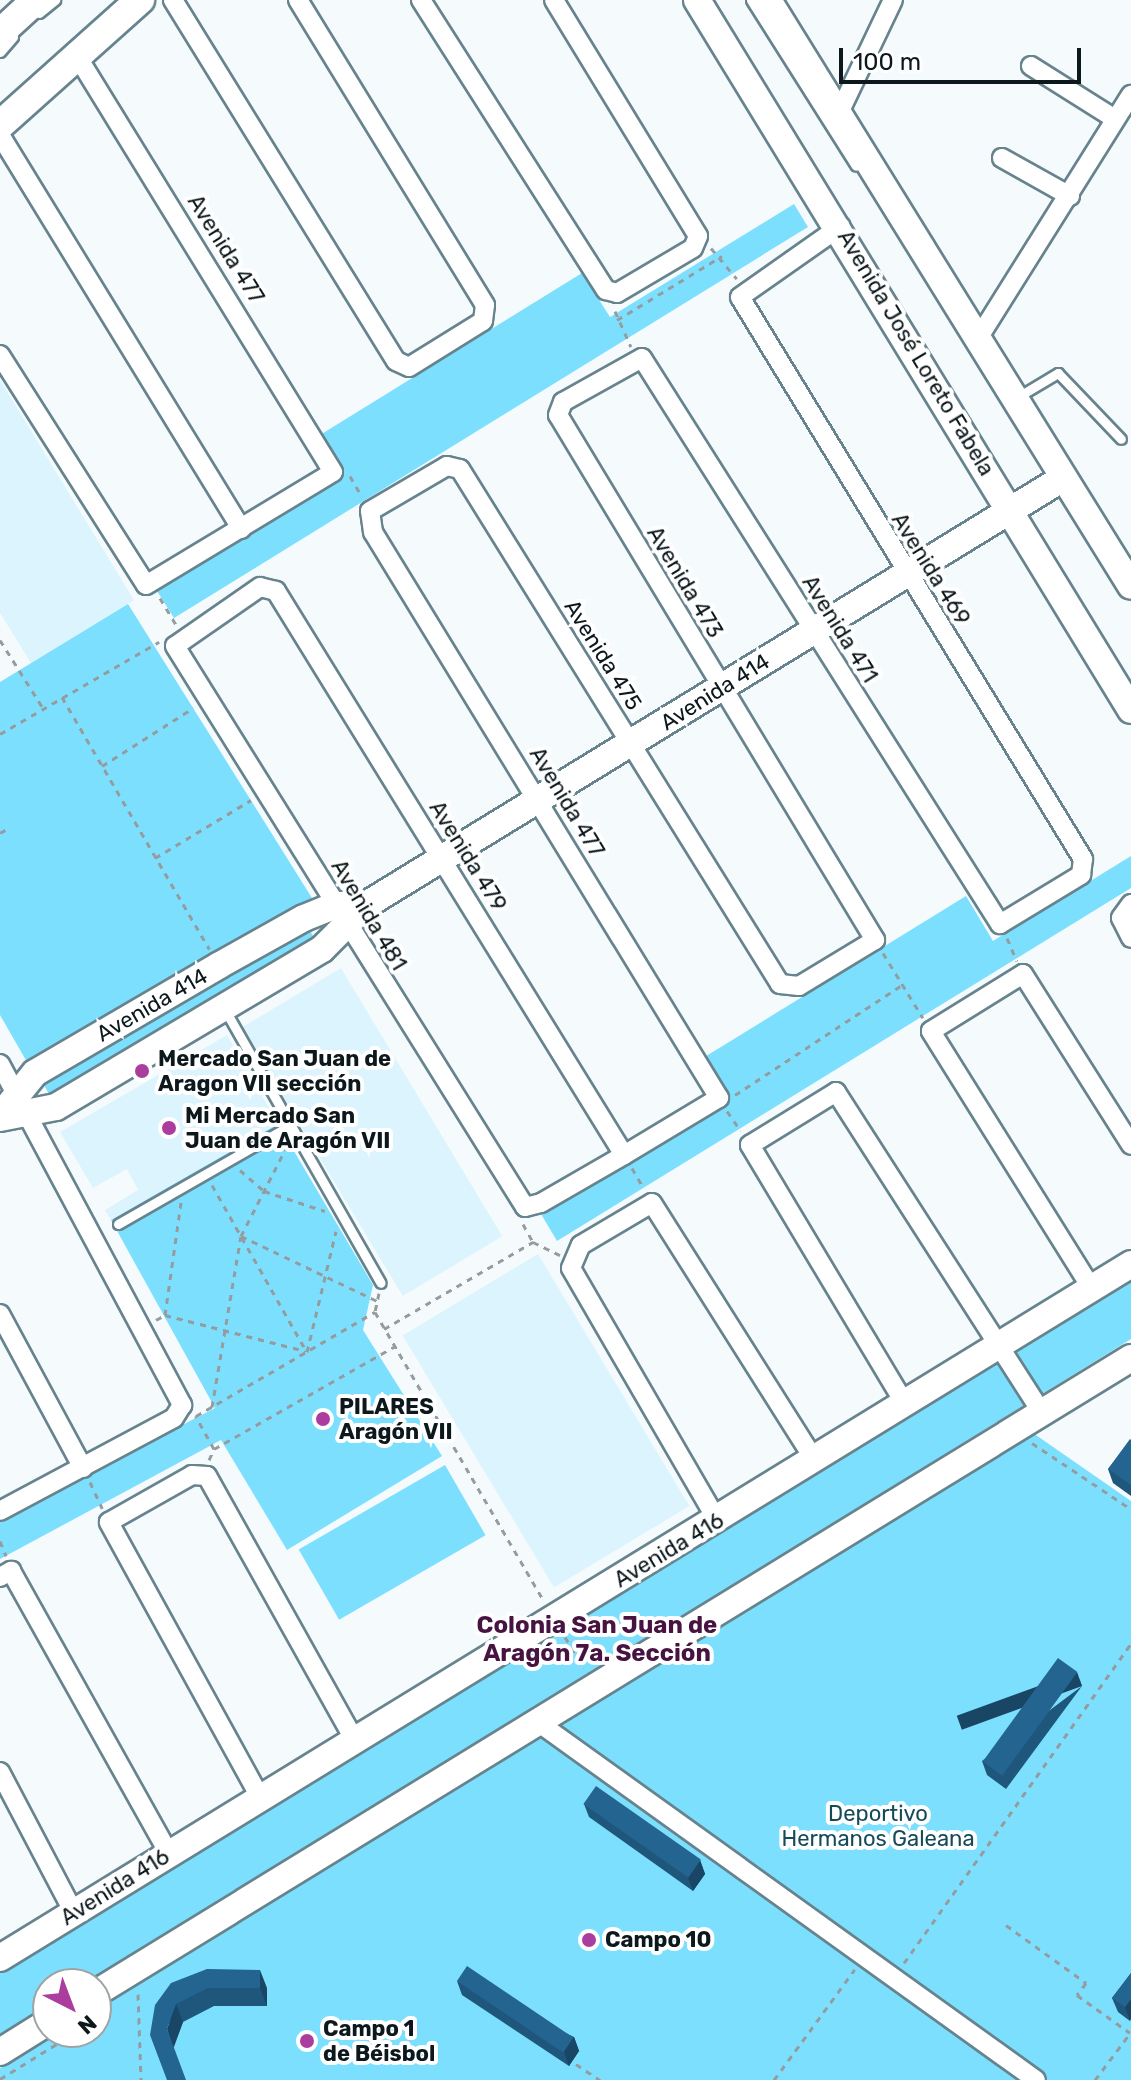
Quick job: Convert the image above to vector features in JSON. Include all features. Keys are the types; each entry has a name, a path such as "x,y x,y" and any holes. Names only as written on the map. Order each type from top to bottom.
{"main road":[{"path":"0,125 75,52 140,0"},
{"path":"0,33 23,4"}],"street":[{"path":"173,0 404,367 487,317 298,0"},
{"path":"421,0 613,294 699,241 554,0"},
{"name":"Avenida José Loreto Fabela","path":"697,0 841,226 1131,710"},
{"path":"768,0 840,111 1131,586"},
{"path":"840,111 893,0"},
{"name":"Avenida 477","path":"75,52 333,472"},
{"path":"1031,66 1115,119"},
{"path":"979,337 1131,95"},
{"path":"0,135 241,529"},
{"path":"1002,158 1070,196"},
{"path":"742,291 841,226"},
{"name":"Avenida 469","path":"742,291 906,574 1085,868 1000,924"},
{"path":"0,355 147,582 333,472"},
{"name":"Avenida 473","path":"639,358 557,411 875,940"},
{"name":"Avenida 471","path":"639,358 1000,924"},
{"name":"Avenida 475","path":"370,511 457,466 630,745 788,989 875,940"},
{"name":"Avenida 414","path":"0,1117 16,1093 35,1073 218,966 366,905 1063,478"},
{"name":"Avenida 477","path":"370,511 373,532 719,1098 624,1155"},
{"name":"Avenida 479","path":"179,640 268,586 624,1155"},
{"name":"Avenida 481","path":"179,640 206,699 525,1207 624,1155"},
{"path":"1126,909 1131,938"},
{"name":"Avenida 414","path":"0,1117 29,1117 223,1007 342,916"},
{"path":"1092,1289 931,1031 1023,974 1131,1145"},
{"path":"0,1064 143,1328 182,1410 83,1468 0,1511"},
{"path":"905,1404 750,1145 840,1092 1042,1413"},
{"path":"717,1520 571,1257 652,1203 815,1461"},
{"name":"Avenida 416","path":"0,1958 815,1461 1131,1264"},
{"path":"0,1314 83,1468"},
{"path":"112,1996 594,1686 1131,1358"},
{"path":"261,1799 109,1522 203,1473 355,1741"},
{"path":"6,1574 169,1854"},
{"path":"546,1728 1036,2080"},
{"path":"0,1772 74,1913"},
{"path":"0,2052 32,2032"}],"lane":[{"path":"0,52 55,0"},
{"path":"751,0 1037,453 1063,478"},
{"path":"1016,398 1058,373 1121,439"},
{"path":"223,1007 381,1283"},
{"path":"118,1224 229,1160 293,1128"}],"path":[{"path":"699,241 722,256 742,291"},
{"path":"617,320 722,256"},
{"path":"613,294 617,320 639,358"},
{"path":"333,472 346,470 370,511"},
{"path":"147,582 179,640"},
{"path":"0,640 43,708"},
{"path":"0,734 152,643"},
{"path":"62,697 218,966"},
{"path":"102,766 206,699"},
{"path":"155,858 264,792"},
{"path":"0,833 9,828"},
{"path":"1000,924 1023,974"},
{"path":"875,940 931,1031"},
{"path":"750,1145 722,1104 902,985"},
{"path":"212,1407 241,1236 293,1128"},
{"path":"624,1155 652,1203"},
{"path":"229,1160 264,1191 343,1217 322,1274 307,1352"},
{"path":"205,1174 307,1352"},
{"path":"165,1315 183,1187"},
{"path":"241,1236 377,1301"},
{"path":"384,1329 533,1242 548,1254 571,1257"},
{"path":"381,1283 375,1312 594,1686"},
{"path":"214,1449 196,1416 375,1312"},
{"path":"143,1328 165,1315 307,1352"},
{"path":"203,1473 214,1449 395,1346"},
{"path":"1021,1450 1034,1442 1131,1509"},
{"path":"83,1468 109,1522"},
{"path":"893,1978 1131,1643"},
{"path":"1006,1925 1086,1983 1077,1995 1130,2032 1095,2080"},
{"path":"774,2080 864,1957"},
{"path":"127,2000 151,1986"},
{"path":"138,1994 141,2080"},
{"path":"0,2079 50,2048"},
{"path":"576,2064 600,2080"}],"shaded area":[{"path":"0,380 134,600 31,663 0,613"},
{"path":"341,968 502,1236 403,1296 242,1028"},
{"name":"Mi Mercado San Juan de Aragón VII","path":"227,1035 278,1124 111,1220 105,1210 138,1190 127,1169 93,1188 60,1132"},
{"path":"538,1254 689,1506 554,1587 403,1335"}],"green space":[{"path":"794,204 808,227 174,618 157,591 344,475 320,435 582,273 610,317"},
{"path":"128,604 312,898 27,1062 0,1015 0,682"},
{"path":"1131,856 1131,888 557,1241 541,1214 728,1099 703,1058 966,896 993,941"},
{"path":"305,921 320,949 51,1098 38,1074"},
{"path":"278,1124 373,1285 363,1330 442,1456 287,1550 221,1440 0,1559 0,1520 215,1408 111,1220"},
{"path":"1131,1271 1131,1339 112,1970 32,1968 32,2019 0,2039 0,1968"},
{"name":"Deportivo Hermanos Galeana","path":"1033,1433 1131,1501 1131,2080 0,2080 0,2068 33,2048 112,2048 112,1999"},
{"path":"445,1465 486,1535 339,1620 299,1550"}],"building":[{"path":"1131,1440 1131,1485 1108,1469"},
{"path":"1058,1658 1077,1672 1002,1776 983,1762"},
{"path":"596,1786 701,1859 688,1877 583,1804"},
{"path":"467,1966 573,2038 563,2052 457,1981"},
{"path":"207,1969 260,1970 260,1988 208,1988 176,2004 167,2029 186,2080 167,2080 150,2035 155,2005 171,1983"},
{"path":"1131,1973 1131,1999 1125,2007 1112,1998"}],"place":[{"name":"Mercado San Juan de Aragon VII sección","path":"142,1071"},
{"name":"Mi Mercado San Juan de Aragón VII","path":"169,1128"},
{"name":"PILARES Aragón VII","path":"323,1419"},
{"name":"Campo 10","path":"589,1940"},
{"name":"Campo 1 de Béisbol","path":"307,2041"}],"district":[{"name":"Colonia San Juan de Aragón 7a. Sección","path":"597,1640"}]}
